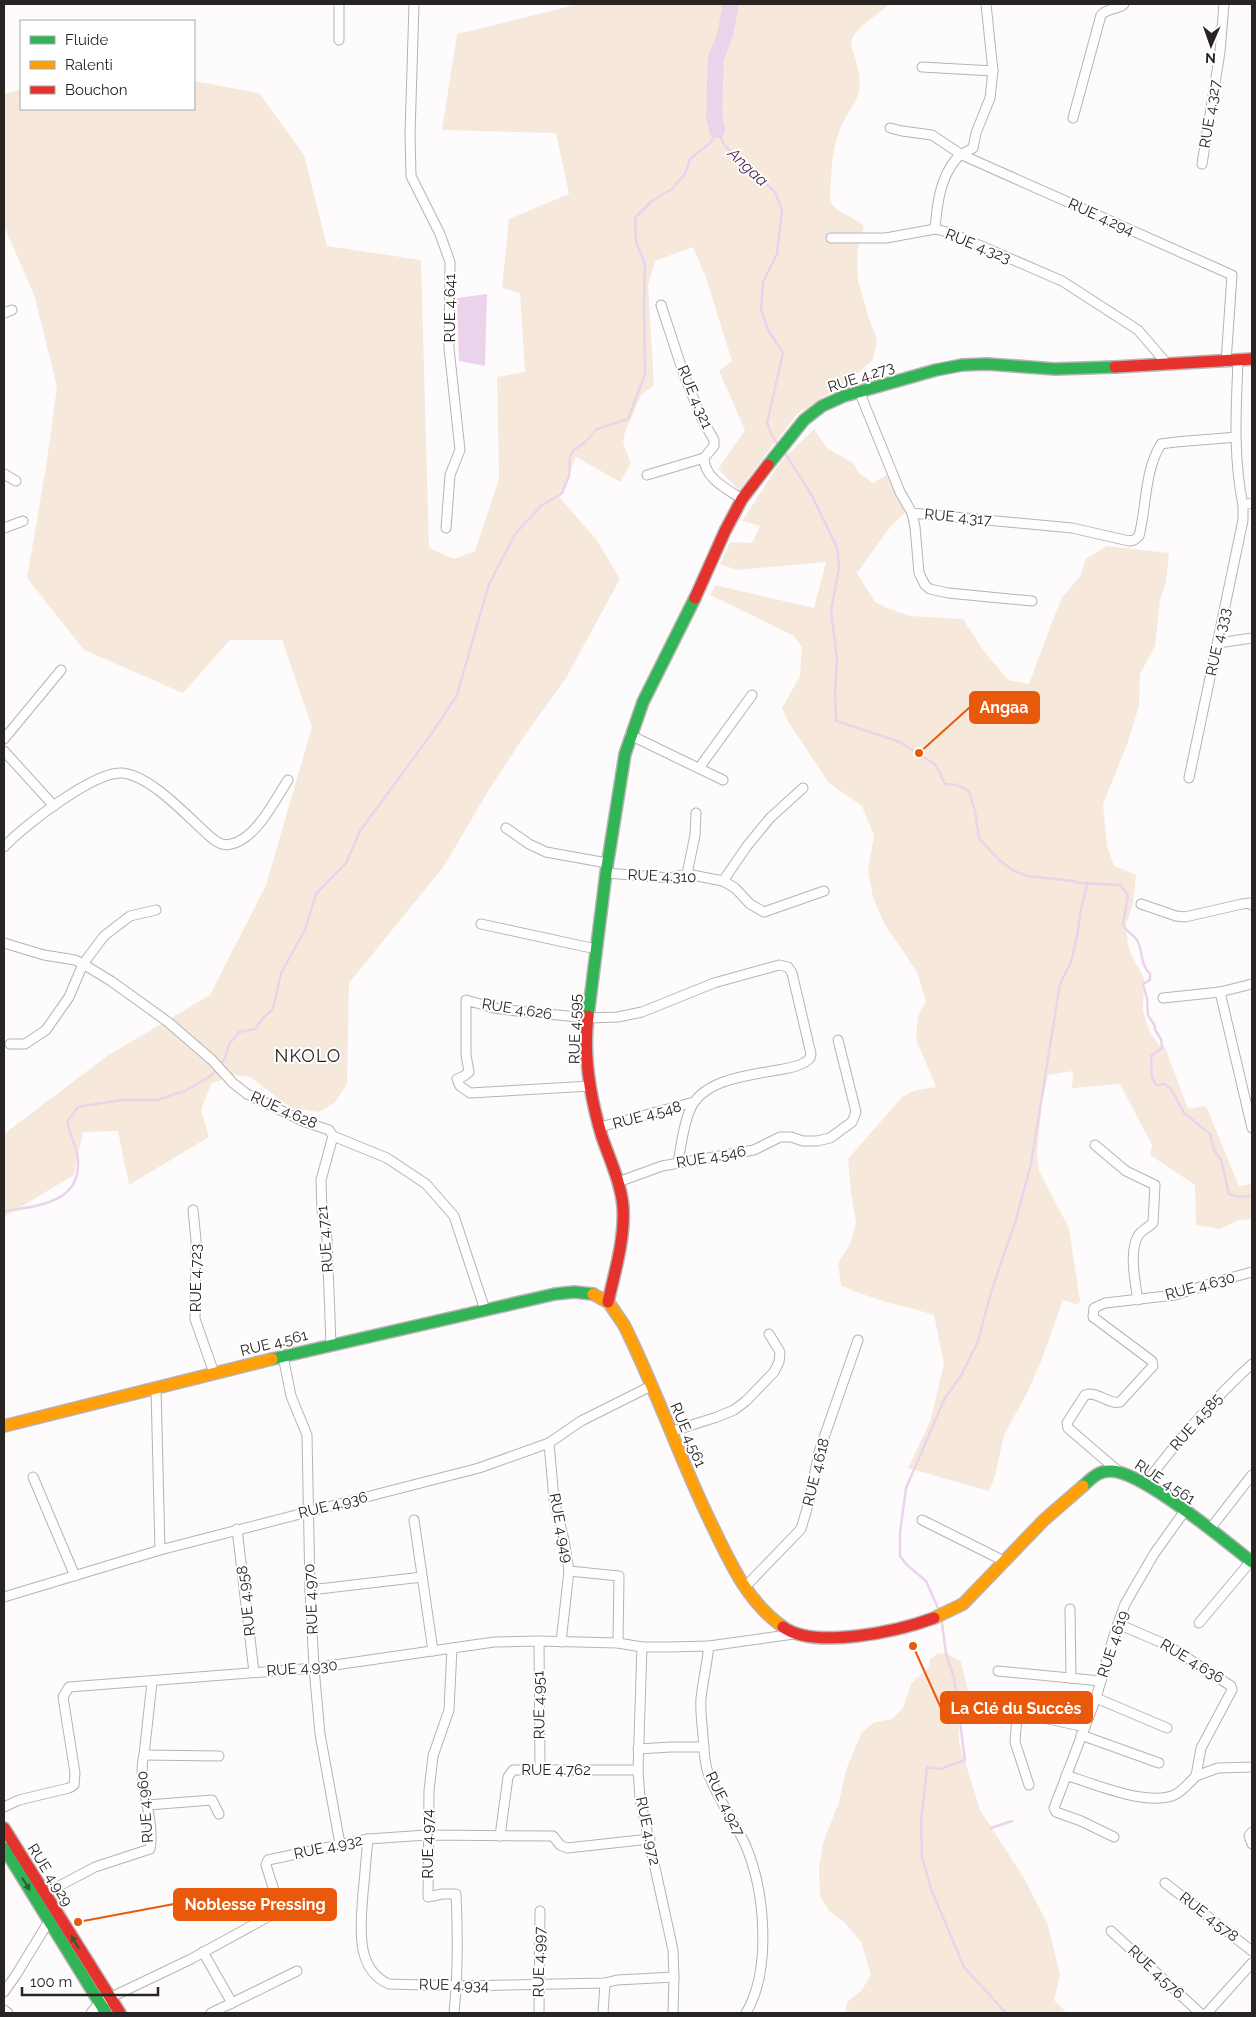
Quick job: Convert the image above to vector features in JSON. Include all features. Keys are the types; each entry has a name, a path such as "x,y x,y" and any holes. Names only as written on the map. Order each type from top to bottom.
{"main road":[{"name":"RUE 4.273","path":"625,754 642,702 694,601 725,530 742,499 765,467 804,420 822,406 844,396 936,370 962,365 987,364 1054,368 1168,365 1252,359"},
{"name":"RUE 4.595","path":"608,1302 620,1252 623,1226 622,1198 600,1127 591,1086 588,1054 588,1018 606,868 625,754"},
{"name":"RUE 4.561","path":"4,1426 331,1344 537,1299 559,1292 590,1294 608,1302 616,1313 703,1508 738,1576 755,1600 776,1621 794,1634 820,1637 852,1636 924,1622 950,1612 963,1604 1044,1520 1096,1474 1102,1471 1126,1473 1145,1484 1210,1529 1251,1562"},
{"name":"RUE 4.929","path":"4,1828 105,2001 106,2013"},
{"name":"RUE 4.929","path":"4,1848 48,1921 105,2001 120,2013"}],"street":[{"path":"338,4 339,40"},
{"name":"RUE 4.641","path":"414,4 410,134 411,176 440,234 450,262 449,348 460,450 450,475 446,528"},
{"name":"RUE 4.323","path":"986,4 993,71 990,98 976,133 973,148 958,157 950,167 937,206 935,229 951,233 1062,281 1138,330 1168,365"},
{"path":"1073,118 1102,12 1124,4"},
{"name":"RUE 4.327","path":"1202,164 1220,52 1224,4"},
{"path":"922,67 993,71"},
{"name":"RUE 4.294","path":"890,128 902,132 932,135 962,154 1232,275 1226,362"},
{"path":"831,238 886,238 935,229"},
{"name":"RUE 4.321","path":"661,305 684,375 702,419 714,440 714,446 704,458"},
{"path":"1238,361 1235,437 1236,465 1243,505 1252,503"},
{"name":"RUE 4.317","path":"859,392 900,492 912,513 1072,528 1118,539 1134,540 1139,536 1149,470 1154,455 1161,444 1183,440 1202,441 1235,437"},
{"path":"647,475 704,458 711,477 742,499"},
{"path":"4,474 16,481"},
{"name":"RUE 4.333","path":"1189,778 1243,520 1243,505"},
{"path":"912,513 919,573 925,585 930,589 948,593 1032,601"},
{"path":"4,528 22,521"},
{"path":"1218,643 1252,638"},
{"path":"4,739 61,670"},
{"path":"699,768 752,695"},
{"path":"630,735 723,780"},
{"path":"4,752 54,806"},
{"path":"4,847 54,806 76,791 103,777 121,773 132,776 162,794 187,814 214,840 224,845 229,845 255,828 288,780"},
{"path":"723,881 747,846 770,818 804,788"},
{"path":"688,874 695,835 696,813"},
{"name":"RUE 4.310","path":"506,828 529,844 546,852 606,868 670,878 688,874 723,881 735,888 750,904 764,912 824,891"},
{"path":"1141,904 1176,916 1185,917 1242,904 1250,903 1252,905"},
{"path":"10,1044 25,1044 46,1030 68,997 83,964 104,936 130,916 156,910"},
{"path":"482,924 596,949"},
{"name":"RUE 4.628","path":"4,943 44,955 74,960 83,964 111,981 168,1022 212,1060 246,1094 305,1122 329,1130 333,1136 388,1158 426,1184 454,1216 484,1310"},
{"name":"RUE 4.626","path":"591,1086 470,1093 460,1086 457,1079 469,1072 466,1055 466,1000 494,1008 588,1018 633,1014 714,983 779,965 788,967"},
{"name":"RUE 4.548","path":"600,1127 694,1102 701,1095 731,1079 797,1066 810,1058 811,1054 792,973 788,967"},
{"path":"1163,998 1220,992 1252,984"},
{"path":"1220,992 1252,1128"},
{"name":"RUE 4.546","path":"618,1182 647,1170 678,1162 754,1150 780,1137 791,1137 803,1141 817,1141 830,1138 852,1122 855,1117 855,1106 838,1040"},
{"path":"678,1162 689,1111 694,1102"},
{"name":"RUE 4.721","path":"331,1344 327,1239 322,1210 321,1180 333,1136"},
{"path":"1095,1145 1126,1171 1155,1185 1153,1223 1138,1235 1134,1252 1134,1273 1138,1300"},
{"name":"RUE 4.723","path":"193,1210 196,1240 195,1319 214,1373"},
{"name":"RUE 4.630","path":"1118,1471 1068,1428 1067,1423 1085,1395 1092,1393 1114,1403 1120,1402 1153,1366 1152,1361 1093,1317 1093,1312 1097,1305 1175,1295 1219,1280 1252,1272"},
{"path":"670,1432 717,1417 734,1410 746,1401 774,1372 780,1362 780,1352 769,1334"},
{"name":"RUE 4.618","path":"745,1587 801,1529 809,1502 818,1452 858,1340"},
{"name":"RUE 4.970","path":"282,1356 292,1396 307,1436 310,1590 314,1668 320,1734 340,1844"},
{"name":"RUE 4.585","path":"1145,1484 1180,1438 1225,1389 1252,1364"},
{"name":"RUE 4.936","path":"4,1597 237,1529 478,1468 550,1444 581,1421 650,1386"},
{"path":"156,1388 160,1550"},
{"name":"RUE 4.949","path":"550,1444 554,1500 563,1535 569,1571 561,1642"},
{"path":"1210,1529 1252,1475"},
{"path":"33,1477 75,1576"},
{"name":"RUE 4.619","path":"1114,1837 1054,1810 1057,1797 1096,1698 1118,1624 1126,1604 1154,1554 1184,1512"},
{"path":"414,1520 432,1651"},
{"path":"922,1520 1004,1561"},
{"name":"RUE 4.958","path":"237,1529 254,1672"},
{"path":"1199,1624 1251,1562"},
{"path":"569,1571 620,1576 618,1643"},
{"path":"310,1590 422,1577"},
{"path":"1070,1609 1071,1678"},
{"name":"RUE 4.636","path":"1118,1624 1167,1644 1232,1686 1232,1690 1201,1748 1196,1776"},
{"path":"709,1646 794,1634"},
{"name":"RUE 4.951","path":"539,1641 540,1769"},
{"name":"RUE 4.930","path":"4,1807 19,1800 69,1788 74,1785 75,1773 63,1697 69,1687 314,1668 494,1642 618,1643 642,1647 709,1646"},
{"name":"RUE 4.927","path":"709,1646 701,1698 704,1748 708,1773 745,1844 756,1872 761,1902 761,1960 758,1981 746,2013"},
{"name":"RUE 4.972","path":"642,1647 638,1749 640,1799 673,1950 673,2013"},
{"name":"RUE 4.974","path":"452,1648 449,1710 433,1756 427,1835 428,1897 456,1894 458,1923 457,1986 454,2013"},
{"path":"998,1671 1101,1681"},
{"name":"RUE 4.960","path":"44,1894 95,1867 150,1849 148,1805 141,1763 144,1755 152,1682"},
{"path":"1096,1698 1167,1728"},
{"path":"1029,1785 1015,1742 1017,1716 1039,1717 1083,1731 1159,1763"},
{"path":"638,1749 704,1748"},
{"path":"144,1755 219,1756"},
{"path":"1066,1775 1124,1794 1150,1798 1173,1796 1196,1776 1218,1768 1252,1767"},
{"name":"RUE 4.762","path":"500,1836 510,1772 513,1770 638,1770"},
{"path":"148,1805 212,1800 219,1814"},
{"name":"RUE 4.932","path":"91,2013 105,2001 203,1952 278,1910 279,1906 266,1865 268,1860 368,1839 427,1835 553,1836 560,1845 567,1848 650,1839"},
{"name":"RUE 4.934","path":"368,1839 360,1935 363,1953 368,1964 376,1975 389,1984 457,1986 539,1985 605,1983 617,1980 674,1977"},
{"name":"RUE 4.578","path":"1165,1884 1252,1951"},
{"name":"RUE 4.997","path":"539,2013 540,1911"},
{"path":"4,1992 48,1921"},
{"name":"RUE 4.576","path":"1111,1931 1200,2013"},
{"path":"203,1952 232,2003"},
{"path":"1207,2013 1252,1963"},
{"path":"211,2013 297,1971"},
{"path":"603,2013 605,1983"},
{"path":"4,2010 8,2013"}],"shaded area":[{"path":"573,4 889,4 860,28 852,39 851,45 859,71 860,85 857,98 836,140 830,201 841,212 864,226 857,252 858,280 877,339 873,360 850,380 797,414 739,490 718,469 745,430 719,371 732,361 705,275 693,247 655,261 648,285 654,385 641,395 625,432 623,443 631,463 620,482 576,457 560,498 596,539 620,579 566,678 490,788 444,866 349,983 347,1084 335,1102 319,1112 291,1108 250,1077 234,1075 211,1084 201,1110 209,1137 129,1185 118,1131 83,1132 74,1175 4,1217 4,1134 107,1056 210,995 266,885 312,727 282,640 230,640 183,693 84,650 27,578 46,467 57,387 34,295 4,226 4,94 20,89 20,110 195,110 195,81 259,93 304,155 327,246 421,260 429,548 454,559 475,551 499,479 497,377 525,372 520,293 502,288 509,219 569,194 556,133 442,130 457,34"},
{"path":"487,294 485,366 459,361 457,298"},
{"path":"814,429 827,448 853,463 860,474 873,483 888,474 905,513 891,526 857,573 875,602 910,616 963,619 983,650 1008,680 1029,684 1062,598 1080,576 1086,559 1107,546 1169,553 1166,582 1160,600 1155,646 1140,674 1139,706 1128,742 1103,804 1107,846 1114,866 1136,875 1133,904 1126,924 1130,952 1144,978 1143,1010 1147,1024 1151,1034 1161,1047 1165,1047 1188,1109 1206,1106 1239,1186 1252,1184 1252,1219 1240,1220 1220,1229 1196,1225 1195,1185 1150,1155 1152,1145 1120,1084 1072,1088 1073,1071 1048,1075 1042,1103 1037,1154 1039,1171 1069,1228 1080,1301 1078,1305 1063,1300 1042,1359 1027,1393 1004,1435 995,1476 989,1491 908,1468 930,1422 944,1364 934,1315 875,1298 841,1285 838,1263 850,1244 856,1223 848,1159 902,1097 916,1090 936,1087 916,1039 918,1016 926,1001 917,972 884,923 873,898 868,870 874,836 862,806 829,783 789,723 782,708 800,676 802,647 794,636 710,595 715,585 814,608 826,562 737,570 720,564 730,542 752,543 760,526 742,521 781,461"},
{"path":"946,1653 961,1662 971,1703 958,1709 959,1742 980,1810 1024,1878 1048,1925 1060,1975 1054,2000 1067,2013 847,2013 846,2005 862,1990 871,1975 861,1942 844,1922 830,1912 820,1896 819,1869 823,1843 839,1802 846,1770 862,1732 875,1722 892,1719 903,1708 911,1684 929,1667 930,1659 937,1654"}],"waterway":[{"name":"Angaa","path":"717,130 714,116 716,58 725,35 731,4"},
{"name":"Angaa","path":"717,130 725,146 775,192 782,210 777,254 763,282 761,308 768,330 783,353 767,423 772,436 778,444"},
{"path":"4,1211 54,1200 72,1186 77,1175 78,1160 67,1122 78,1107 121,1100 157,1100 187,1090 212,1075 225,1058 229,1044 239,1032 255,1029 273,1009 281,973 305,930 316,894 346,863 360,831 432,733 457,695 489,584 515,534 541,506 562,493 569,476 570,456 574,450 585,442 597,429 628,419 645,374 645,264 636,242 635,218 652,201 672,189 685,174 690,159 710,143 717,130"},
{"name":"Angaa","path":"783,450 811,494 837,547 839,568 831,611 837,658 836,721 900,742 936,765 945,784 957,785 969,791 975,811 979,838 999,860 1014,871 1028,876 1079,883 1120,885 1128,895 1123,924 1125,929 1137,940 1143,962 1150,974 1150,980 1143,984 1147,998 1148,1015 1161,1039 1162,1048 1151,1056 1152,1077 1156,1085 1165,1084 1171,1089 1184,1113 1210,1134 1214,1150 1221,1160 1229,1194 1238,1197 1252,1196"},
{"path":"938,1608 926,1581 907,1565 900,1556 900,1533 906,1488 945,1398 961,1376 978,1341 992,1289 1016,1220 1031,1164 1060,984 1071,962 1088,882"},
{"path":"942,1623 946,1653 954,1678 965,1760 940,1769 927,1767 921,1822 922,1857 931,1889 964,1967 1006,2013"},
{"path":"991,1828 1012,1821"}],"traffic: fast":[{"path":"768,465 804,420 822,406 844,396 936,370 962,365 987,364 1055,369 1115,367"},
{"path":"588,1016 606,873 625,754 643,702 695,598"},
{"path":"272,1359 555,1294 574,1292 593,1294"},
{"path":"1083,1486 1096,1475 1103,1472 1112,1471 1126,1475 1143,1483 1184,1509 1252,1562"},
{"path":"4,1848 106,2013"}],"traffic: slow":[{"path":"593,1294 609,1303 624,1325 699,1497 732,1565 759,1605 783,1627"},
{"path":"4,1426 272,1359"},
{"path":"934,1618 963,1604 1044,1520 1083,1486"}],"traffic: jam":[{"path":"1115,367 1252,359"},
{"path":"695,598 725,531 742,499 768,465"},
{"path":"588,1016 587,1062 591,1093 602,1137 618,1180 623,1207 621,1243 608,1302"},
{"path":"783,1627 797,1634 836,1638 879,1633 934,1618"},
{"path":"4,1828 120,2013"}],"place":[{"name":"Angaa","path":"919,753"},
{"name":"La Clé du Succès","path":"913,1646"},
{"name":"Noblesse Pressing","path":"78,1922"}],"district":[{"name":"NKOLO","path":"308,1055"}]}
